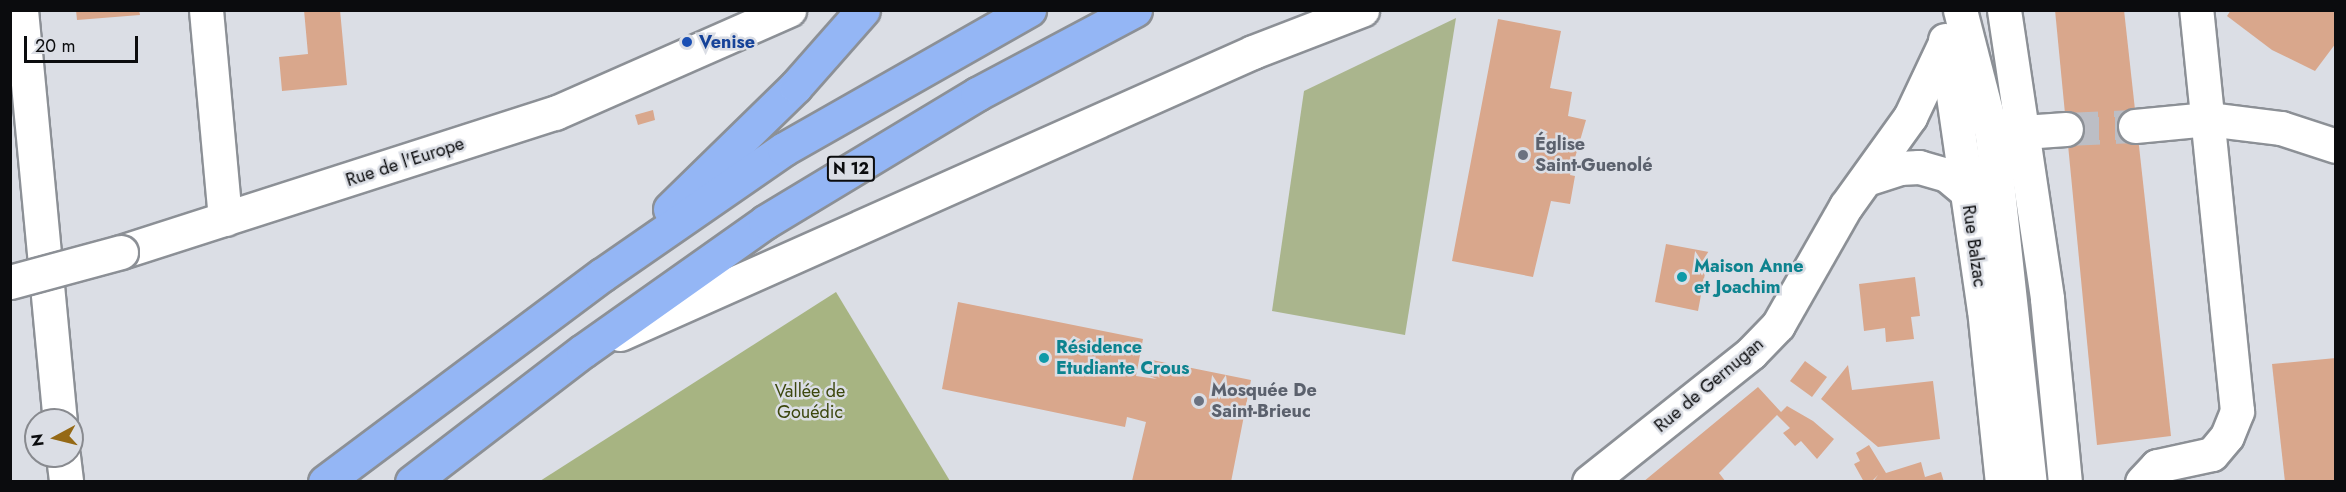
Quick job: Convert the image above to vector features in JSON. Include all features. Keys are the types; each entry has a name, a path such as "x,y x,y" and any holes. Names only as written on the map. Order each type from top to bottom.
{"highway":[{"path":"602,275 796,86 863,10"},
{"path":"325,482 602,275 784,149 1029,10"},
{"name":"N 12","path":"412,482 583,351 765,222 977,94 1135,10"}],"street":[{"path":"21,10 20,112 58,408"},
{"path":"206,10 225,219"},
{"name":"Rue de l'Europe","path":"10,282 121,252 555,113 720,25 789,10"},
{"path":"583,351 1253,52 1362,10"},
{"name":"Rue Balzac","path":"1940,10 1966,191 2002,482"},
{"path":"1960,10 1987,110 2024,132 2066,129"},
{"path":"1985,10 1987,110 2030,482"},
{"path":"2004,10 2024,132 2047,299 2065,482"},
{"path":"2142,482 2157,466 2212,454 2228,436 2237,411 2196,10"},
{"name":"Rue de Gernugan","path":"1589,482 1751,353 1778,325 1846,206 1910,117 1945,43"},
{"path":"2135,126 2208,119 2281,128 2336,147"},
{"path":"1866,179 1899,168 1919,167 1947,175 1966,191"}],"green space":[{"path":"1456,18 1405,335 1272,311 1304,91"},
{"name":"Vallée de Gouédic","path":"836,292 950,481 540,481"}],"building":[{"path":"76,10 139,10 140,15 77,20"},
{"path":"304,10 340,10 347,85 282,91 279,57 308,54"},
{"path":"2055,10 2124,10 2171,436 2097,445"},
{"path":"2231,10 2336,10 2336,43 2315,71 2272,50 2227,16"},
{"name":"Église Saint-Guenolé","path":"1498,19 1561,31 1550,88 1572,92 1568,116 1586,120 1570,175 1575,176 1570,204 1551,201 1533,277 1452,261"},
{"path":"653,110 655,120 638,125 635,115"},
{"name":"Maison Anne et Joachim","path":"1666,244 1709,252 1698,311 1655,302"},
{"path":"1915,277 1920,316 1911,317 1914,339 1886,342 1885,328 1864,331 1859,284"},
{"name":"Résidence Etudiante Crous","path":"958,302 1143,339 1136,376 1157,379 1147,375 1152,360 1251,380 1231,482 1132,481 1146,422 1127,417 1125,427 942,389"},
{"path":"2336,358 2336,482 2285,482 2272,364"},
{"path":"1805,361 1827,377 1812,397 1790,381"},
{"path":"1848,365 1852,390 1933,381 1940,439 1878,447 1821,399"},
{"path":"1758,387 1781,412 1787,406 1813,421 1834,439 1817,459 1801,441 1795,446 1783,433 1790,428 1777,415 1719,473 1726,482 1643,482"},
{"path":"1869,445 1886,473 1921,462 1925,477 1941,472 1944,482 1873,482 1878,475 1871,482 1864,482 1854,464 1860,461 1856,453"}],"tunnel":[{"path":"2066,129 2135,126"}],"place":[{"name":"Venise","path":"687,42"},
{"name":"Église Saint-Guenolé","path":"1523,155"},
{"name":"Maison Anne et Joachim","path":"1682,277"},
{"name":"Résidence Etudiante Crous","path":"1044,358"},
{"name":"Mosquée De Saint-Brieuc","path":"1199,401"}]}
